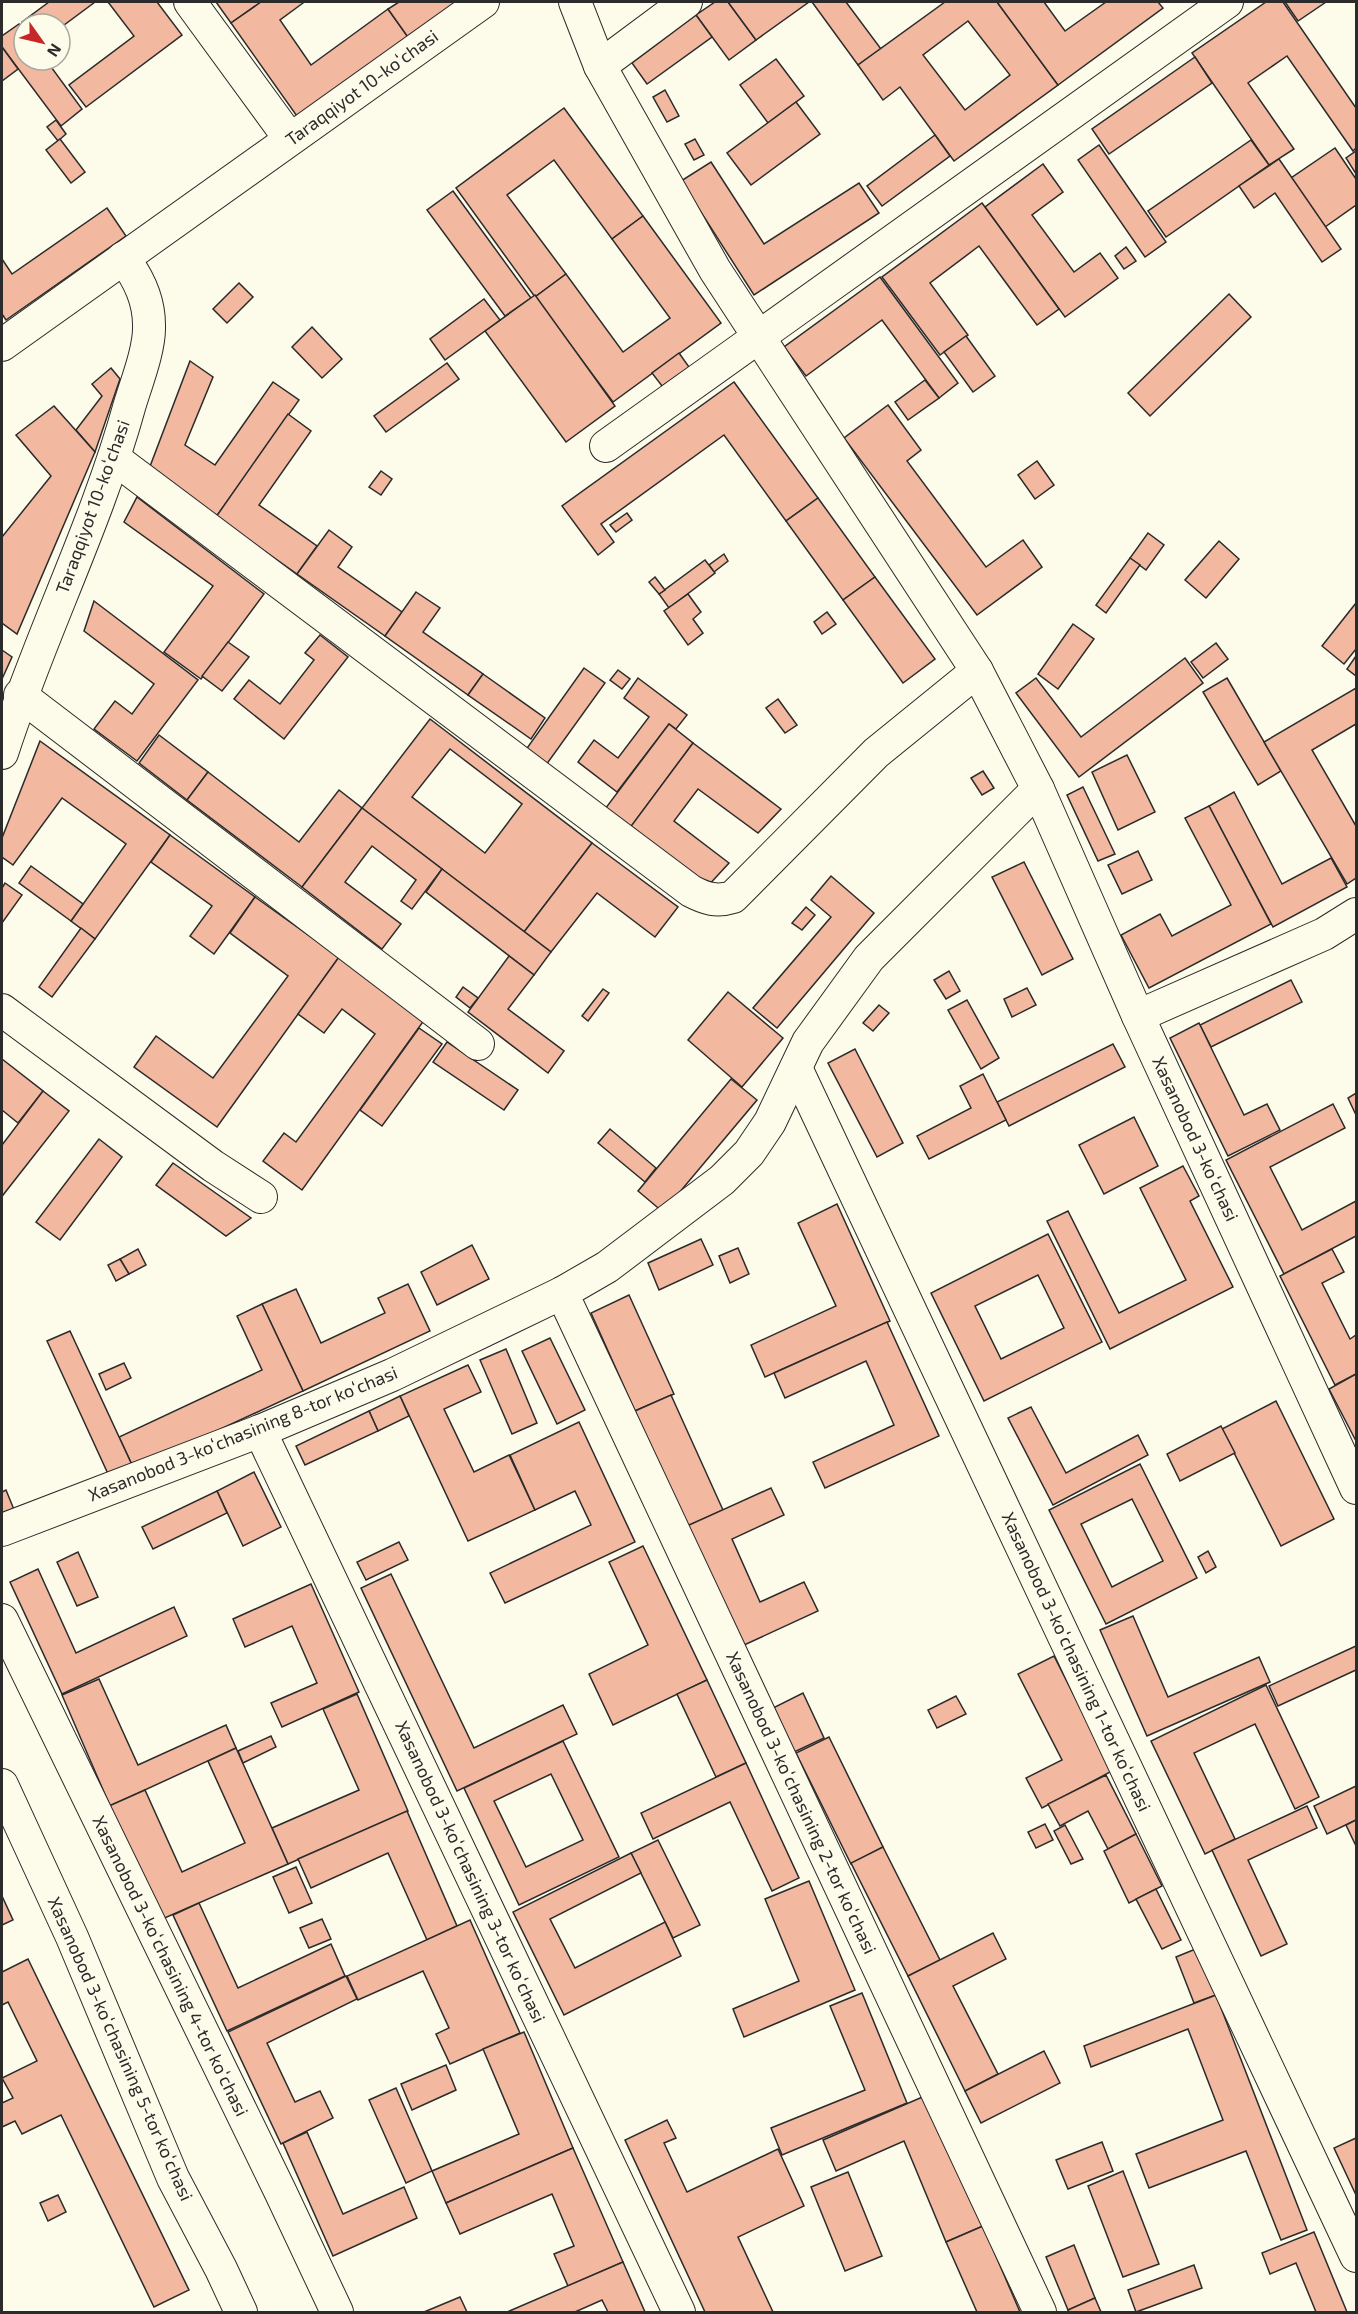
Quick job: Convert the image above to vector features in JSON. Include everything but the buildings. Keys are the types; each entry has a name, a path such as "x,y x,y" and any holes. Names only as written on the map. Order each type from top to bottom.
{"street":[{"path":"190,2 290,139"},
{"name":"Taraqqiyot 10-koʻchasi","path":"3,341 483,2"},
{"name":"Xasanobod 3-koʻchasi","path":"575,2 600,66 715,270 977,671 1038,789 1138,1016 1356,1488"},
{"path":"600,66 686,2"},
{"path":"606,446 1227,2"},
{"name":"Taraqqiyot 10-koʻchasi","path":"2,753 21,695 115,459 144,354 150,326 143,294 132,270 123,258"},
{"path":"115,459 672,877 705,898 718,901 733,897 876,753 977,671"},
{"path":"21,695 478,1044"},
{"name":"Xasanobod 3-koʻchasining 8-tor koʻchasi","path":"2,1530 260,1431 392,1375 562,1293 607,1267 722,1180 749,1153 770,1122 813,1034 869,958 1038,789"},
{"path":"1138,1016 1324,934 1356,914"},
{"path":"2,1010 213,1166 261,1197"},
{"name":"Xasanobod 3-koʻchasining 1-tor koʻchasi","path":"796,1068 1356,2256"},
{"name":"Xasanobod 3-koʻchasining 2-tor koʻchasi","path":"562,1293 1040,2313"},
{"name":"Xasanobod 3-koʻchasining 3-tor koʻchasi","path":"260,1431 679,2313"},
{"name":"Xasanobod 3-koʻchasining 4-tor koʻchasi","path":"2,1620 337,2313"},
{"name":"Xasanobod 3-koʻchasining 5-tor koʻchasi","path":"2,1785 72,1937 173,2178 241,2313"}]}
